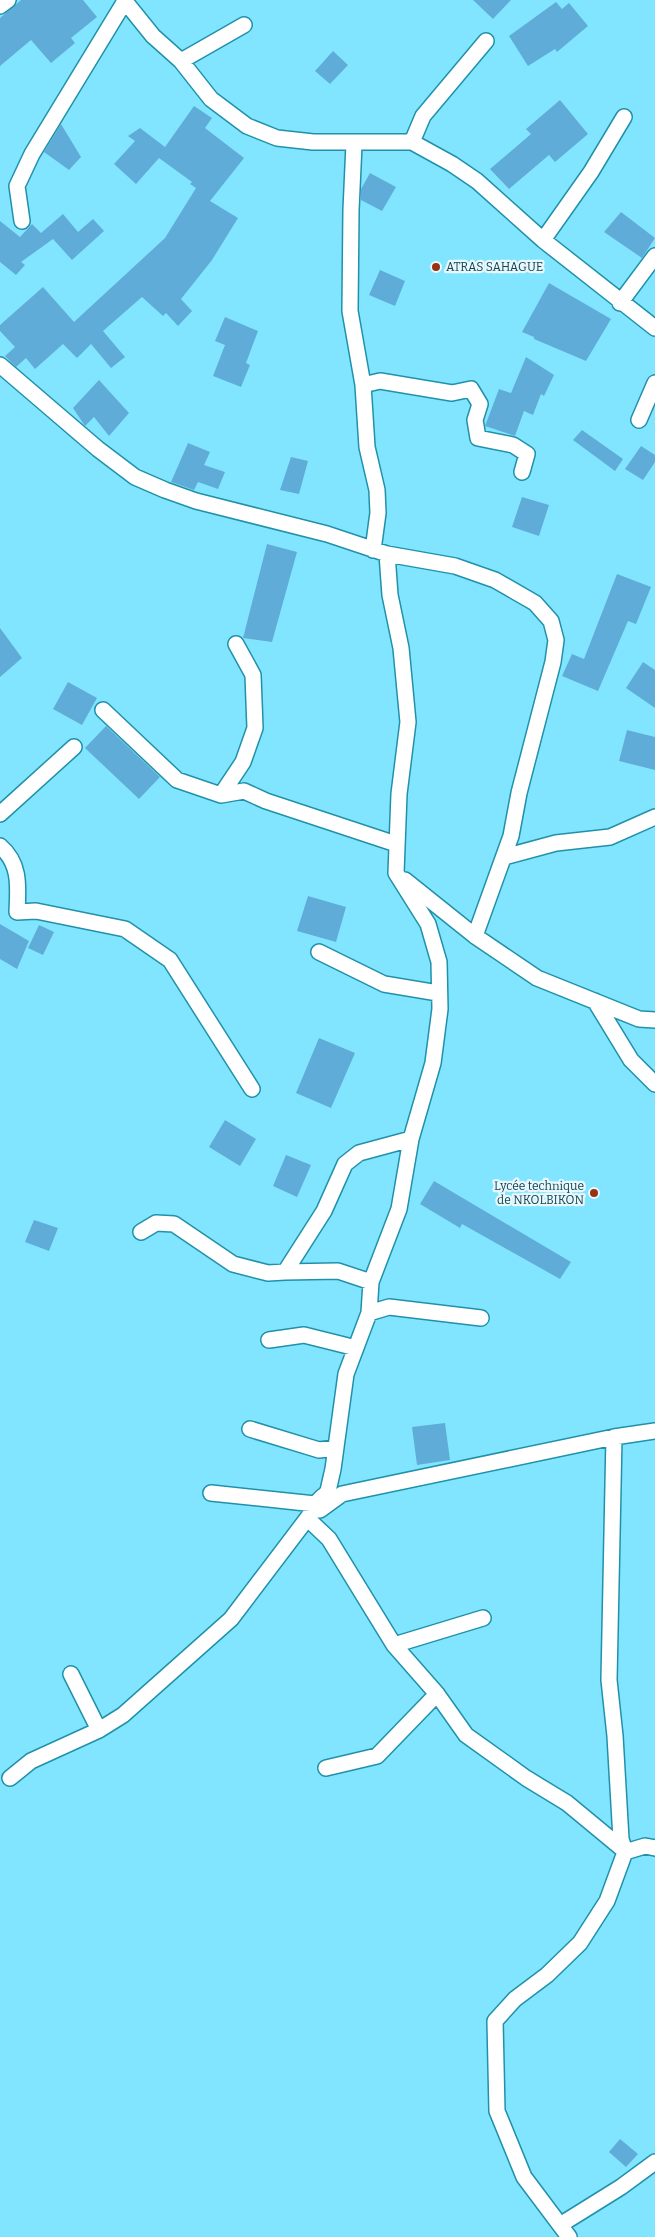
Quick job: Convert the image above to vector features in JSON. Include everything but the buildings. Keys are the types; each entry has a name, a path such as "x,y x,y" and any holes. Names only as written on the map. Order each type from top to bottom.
{"street":[{"path":"0,6 8,0"},
{"path":"22,221 17,186 32,154 125,1 153,36 181,61 211,99 247,126 277,138 313,142 354,144 412,142 452,164 477,182 543,240 620,303 655,328"},
{"path":"181,61 244,25"},
{"path":"412,142 423,116 486,41"},
{"path":"543,240 591,172 624,118"},
{"path":"354,144 350,210 350,311 363,385 367,447 377,490 378,513 373,550"},
{"path":"620,303 655,256"},
{"path":"0,365 98,449 135,477 196,501 327,534 388,554 456,566 495,580 535,603 551,621 556,640 554,662 504,857 476,936"},
{"path":"363,385 380,381 452,393 471,388 480,404 475,420 478,438 513,445 528,454 522,472"},
{"path":"639,420 655,383"},
{"path":"10,1778 31,1761 99,1730 123,1716 231,1619 328,1491 346,1374 369,1313 371,1282 399,1208 411,1139 433,1063 440,1009 438,993 439,962 428,924 396,873 399,794 408,722 401,648 390,595 388,554"},
{"path":"221,795 243,762 254,728 254,676 236,644"},
{"path":"103,710 177,780 221,795 244,791 266,801 396,844"},
{"path":"0,814 74,747"},
{"path":"504,857 556,843 610,837 655,817"},
{"path":"0,846 10,854 19,879 17,912 36,911 125,929 170,960 252,1089"},
{"path":"396,873 476,936 537,978 639,1020 655,1020"},
{"path":"319,952 384,984 438,993"},
{"path":"595,1001 631,1060 655,1084"},
{"path":"285,1272 324,1211 345,1164 359,1153 411,1139"},
{"path":"141,1232 156,1223 174,1224 233,1264 268,1273 338,1271 371,1282"},
{"path":"369,1313 389,1307 481,1318"},
{"path":"269,1340 304,1335 356,1348"},
{"path":"250,1429 319,1450 336,1448"},
{"path":"308,1519 342,1494 614,1437 655,1431"},
{"path":"614,1437 609,1680 615,1736 621,1840 625,1852 607,1901 580,1943 547,1975 515,1999 495,2021 498,2111 524,2177 564,2231 655,2162"},
{"path":"211,1493 315,1504 328,1491"},
{"path":"308,1519 329,1539 394,1645 437,1694 466,1734 526,1778 567,1804 625,1852"},
{"path":"394,1645 483,1618"},
{"path":"70,1674 99,1730"},
{"path":"326,1768 376,1756 437,1694"},
{"path":"625,1852 645,1846 655,1848"}],"place":[{"name":"ATRAS SAHAGUE","path":"436,267"},
{"name":"Lycée technique de NKOLBIKON","path":"594,1193"}]}
